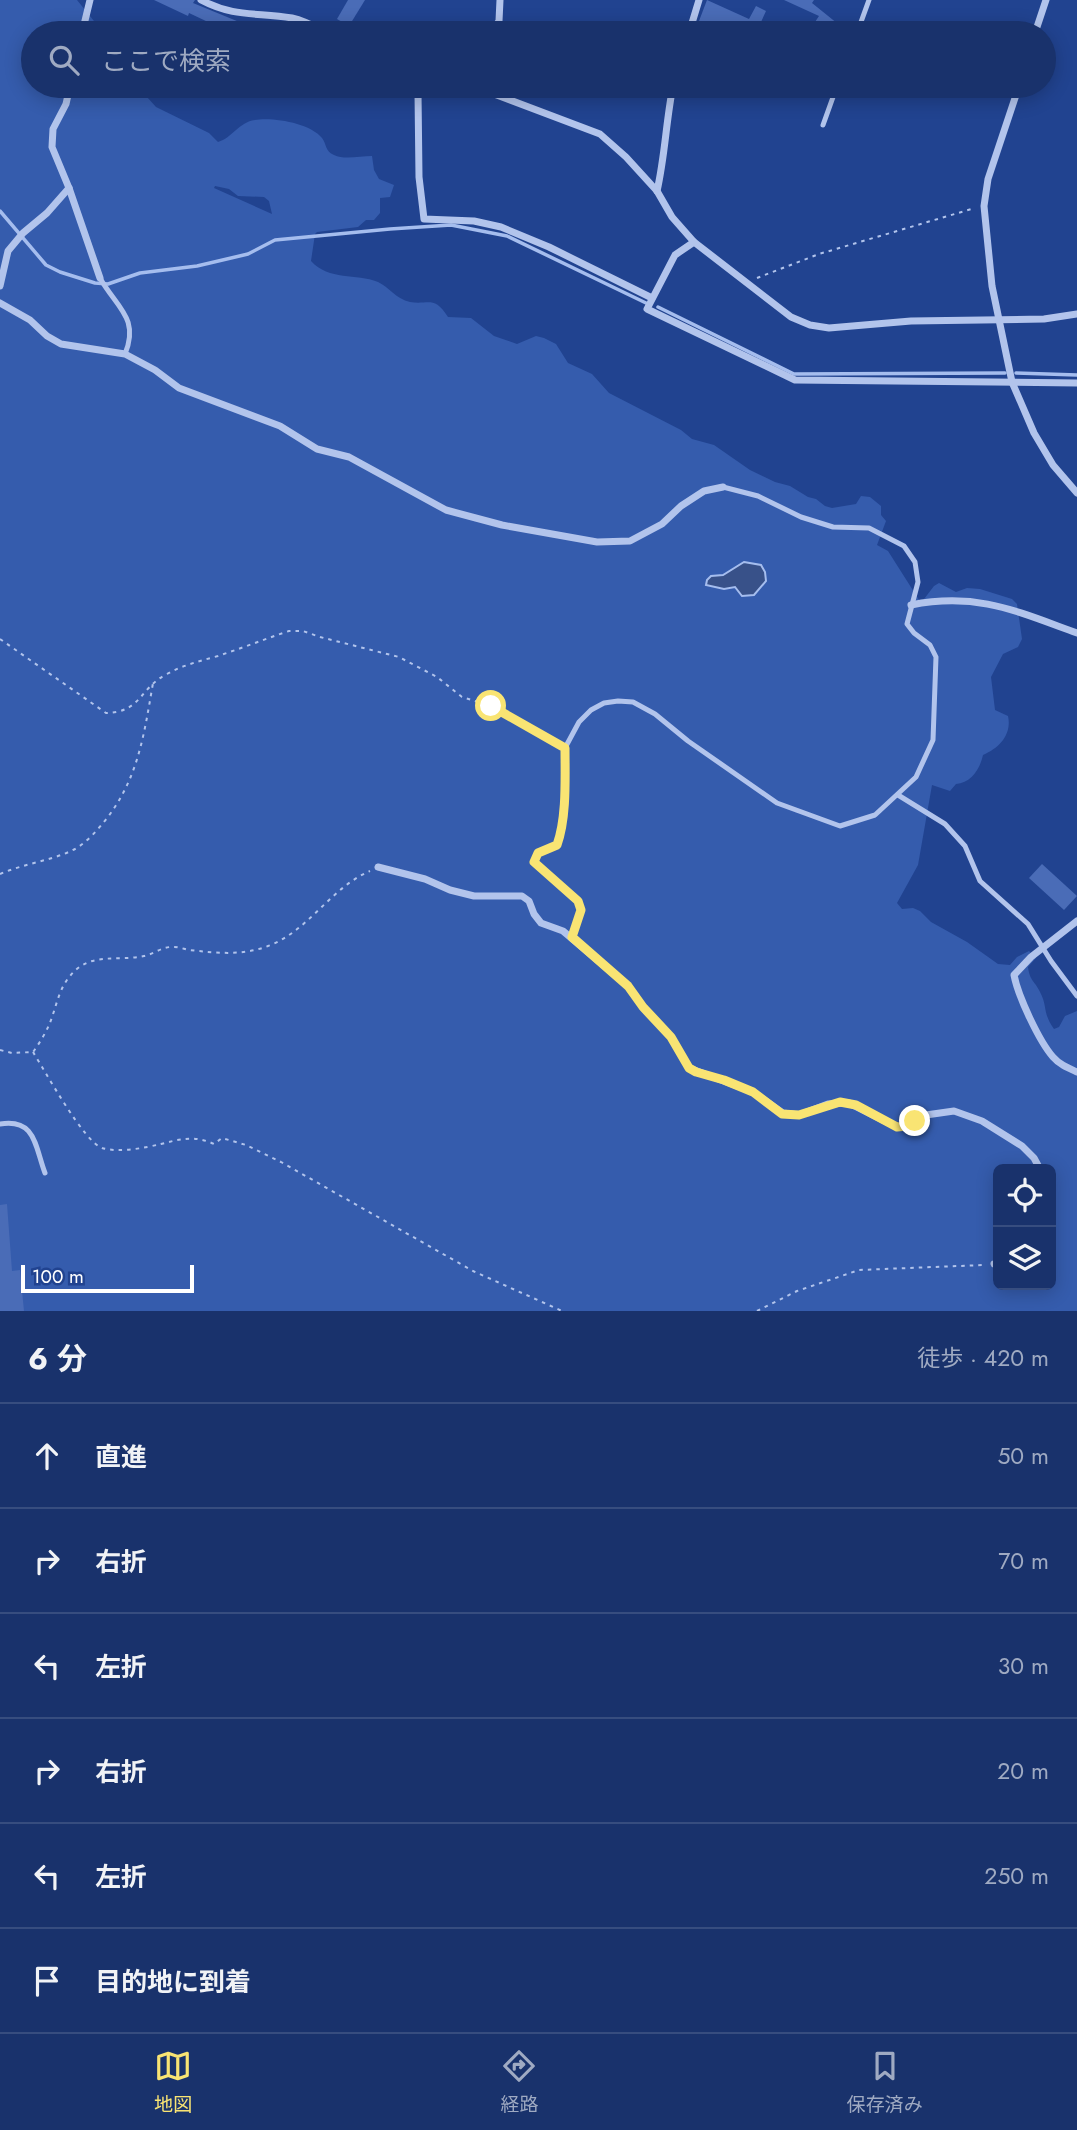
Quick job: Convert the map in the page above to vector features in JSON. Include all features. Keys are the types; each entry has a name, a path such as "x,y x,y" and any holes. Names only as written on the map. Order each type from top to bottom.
{"street":[{"path":"85,21 89,0"},
{"path":"201,0 217,8 245,15 301,21"},
{"path":"499,21 500,0"},
{"path":"693,21 699,0"},
{"path":"1039,21 1046,0"},
{"path":"67,98 53,129 52,147 100,278"},
{"path":"418,98 419,177 424,219 474,221 501,227 549,247 652,298"},
{"path":"505,98 600,134 626,157 657,191 672,217 694,242 791,317 810,325 829,328 911,321 1044,319 1077,314"},
{"path":"657,191 665,159 670,98"},
{"path":"1015,98 988,178 984,206 992,286 1012,382 1034,433 1053,465 1077,493"},
{"path":"0,286 8,251 69,188"},
{"path":"694,242 675,255 647,309 795,380 1077,383"},
{"path":"0,303 30,320 47,336 61,344 125,354 179,388 280,426 317,449 349,457 446,510 526,531 597,542 630,541 662,524 681,506 704,491 723,487"},
{"path":"911,605 945,600 977,601 1006,607 1077,633"},
{"path":"565,748 560,837 557,845 538,853 534,862 578,901 581,910 572,937"},
{"path":"378,867 425,879 450,890 474,896 522,896 530,901 534,914 541,923 572,937 628,986 671,1037 689,1068 743,1087 782,1114 799,1115 840,1102 856,1105 897,1127 908,1126 926,1115 954,1111 982,1121 1022,1146 1037,1164"},
{"path":"1077,921 1020,966 1014,975 1027,1012 1052,1056 1064,1067 1077,1072"}],"lane":[{"path":"861,21 869,0"},
{"path":"822,125 832,98"},
{"path":"100,278 130,326 131,334 125,354"},
{"path":"565,748 579,722 592,710 604,703 633,702 655,714 688,741 777,803 840,826 875,815 916,777 933,740 936,657 930,645 907,624 918,582 915,562 904,547 869,528 833,527 801,517 758,496 723,487"},
{"path":"898,795 952,831 965,846 980,881 1028,924 1077,996"},
{"path":"0,1124 16,1122 27,1129 35,1142 45,1173"}],"path":[{"path":"746,282 819,254 984,206"},
{"path":"0,639 106,713 122,712 130,708 153,683 166,674 289,631 303,631 399,657 437,677 462,697 514,717 565,748"},
{"path":"0,874 75,849 95,833 113,811 132,776 144,736 153,683"},
{"path":"33,1052 49,1026 68,977 84,964 116,956 126,959 145,956 173,946 220,954 261,949 303,926 345,886 378,867"},
{"path":"0,1050 12,1053 33,1052"},
{"path":"33,1052 84,1133 97,1146 138,1148 191,1138 202,1138 214,1144 222,1138 246,1145 281,1162 473,1271 562,1311"},
{"path":"757,1311 797,1291 859,1270 993,1264"}],"shaded area":[{"path":"0,0 77,0 94,21 21,21 21,98 148,98 156,107 209,133 218,142 249,121 271,119 309,128 322,138 329,152 334,155 347,158 372,156 374,170 379,179 394,185 390,197 380,198 380,213 374,220 366,220 358,227 317,232 311,261 318,267 334,274 378,282 410,302 435,303 448,317 471,318 494,336 517,344 536,336 544,338 556,344 568,363 592,374 609,393 681,430 692,439 714,445 750,470 790,486 825,506 832,508 856,504 861,496 870,497 881,506 881,515 886,521 877,545 888,551 921,603 939,583 956,592 967,588 980,589 1012,599 1017,604 1022,639 1018,647 1003,654 991,677 995,710 1008,716 1008,729 1003,740 983,755 977,770 966,781 956,784 950,791 932,785 918,865 897,903 902,909 913,908 920,911 931,922 967,942 998,964 1010,965 1017,957 1029,951 1036,958 1028,967 1030,976 1038,988 1054,1029 1059,1027 1065,1016 1077,1011 1077,1311 0,1311","holes":["214,188 229,189 238,196 264,197 269,201 272,214"]},
{"path":"744,562 761,565 765,572 766,581 754,595 742,596 735,587 724,589 706,585 711,576 723,575"}],"building":[{"path":"154,0 195,0 193,3 237,21 206,21 189,13 188,16"},
{"path":"348,0 365,0 352,21 337,19"},
{"path":"707,0 749,19 756,6 766,11 761,21 699,21"},
{"path":"784,0 814,0 812,3 834,21 816,21 819,16"},
{"path":"1042,864 1077,896 1064,910 1029,878"},
{"path":"7,1204 12,1271 20,1270 24,1311 0,1311 0,1205"}],"waterway":[{"path":"0,211 46,265 95,283 108,284 140,273 197,266 248,254 275,240 451,225 507,236 646,303"},
{"path":"658,307 794,374 1005,373"},
{"path":"1016,373 1077,375"}],"route":[{"path":"491,706 565,748 560,837 557,845 538,853 534,862 578,901 581,910 572,937 617,974 636,994 643,1007 671,1037 689,1068 753,1092 782,1114 799,1115 828,1104 849,1102 897,1127 908,1126 915,1121"}]}
